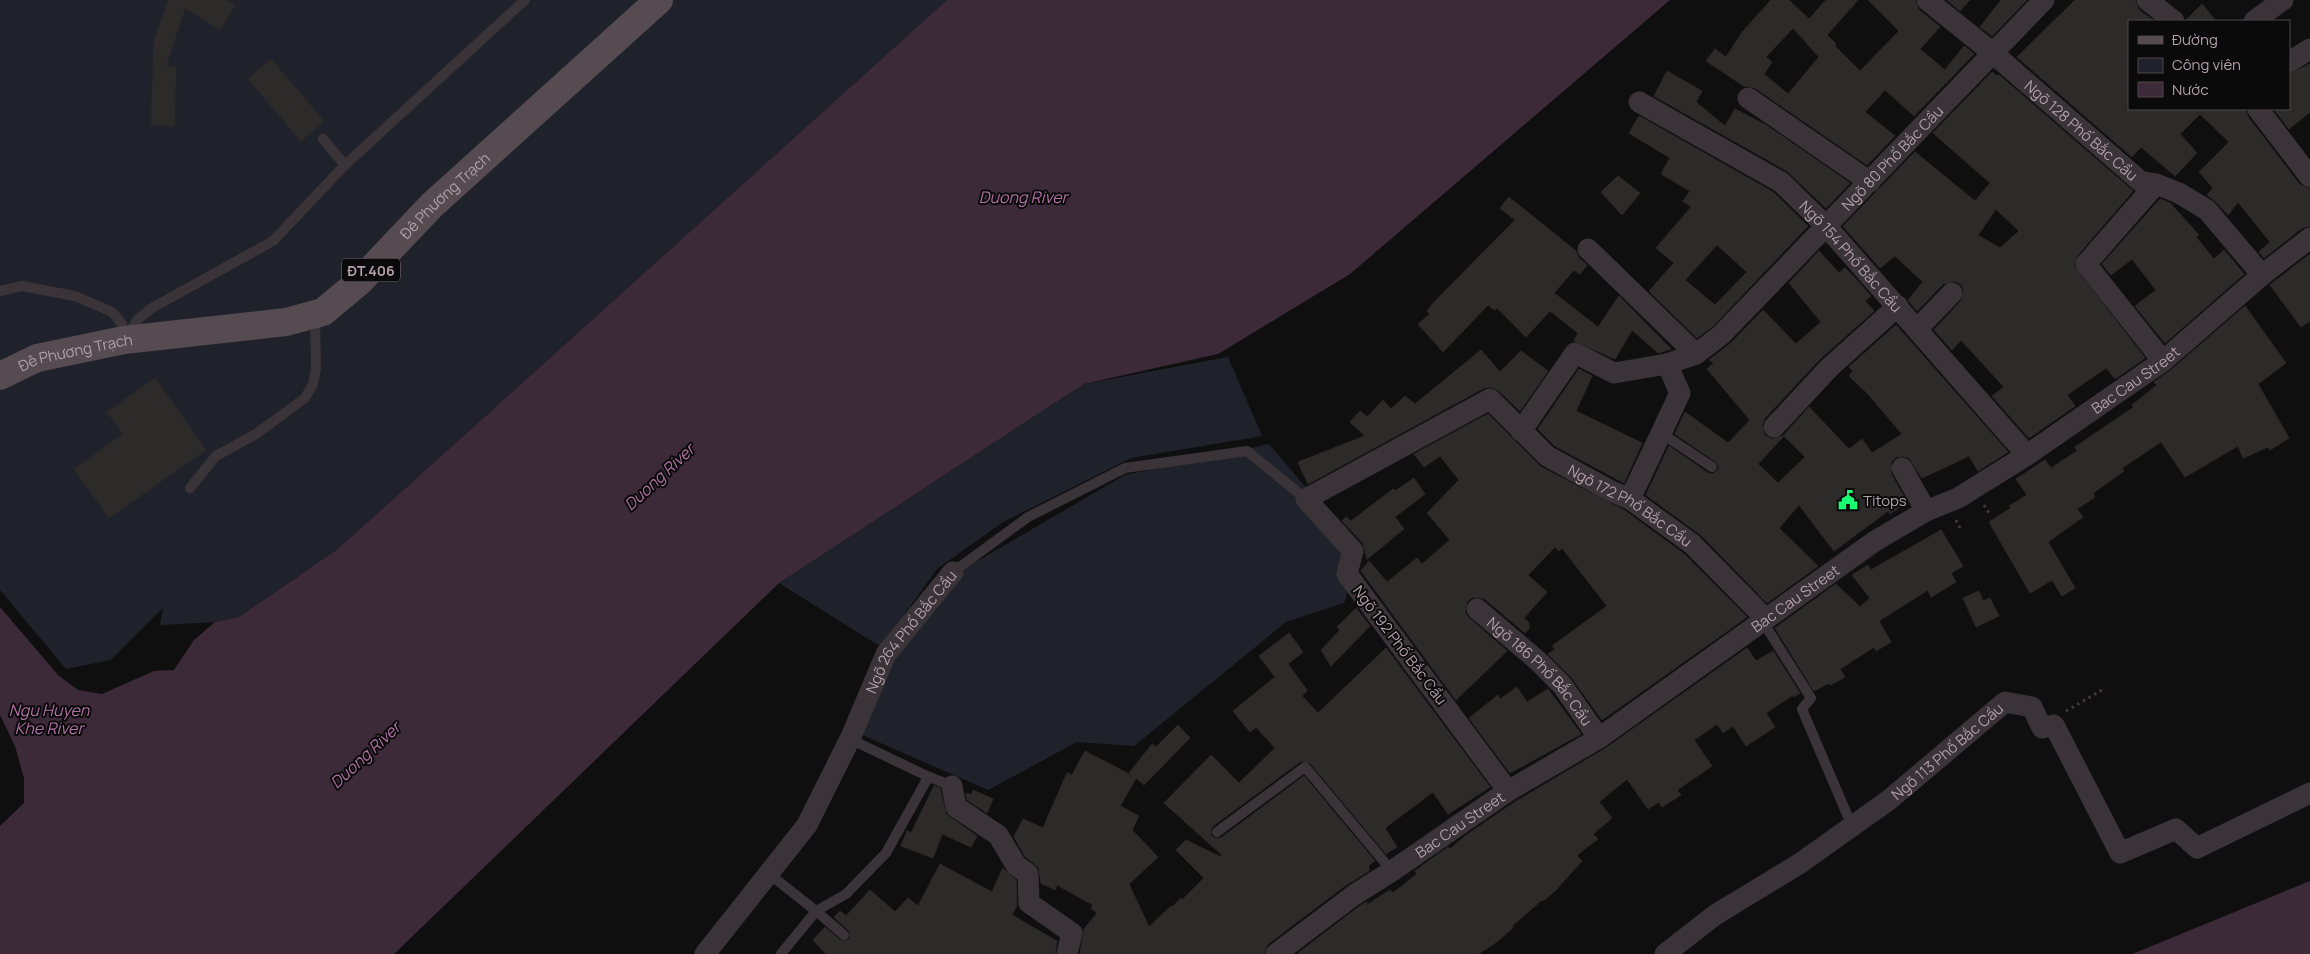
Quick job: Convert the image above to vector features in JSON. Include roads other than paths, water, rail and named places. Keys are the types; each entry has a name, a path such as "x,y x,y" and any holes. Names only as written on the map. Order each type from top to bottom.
{"main road":[{"name":"Đê Phương Trạch","path":"0,376 37,358 124,340 286,322 323,312 359,282 432,206 659,0"}],"street":[{"name":"Ngõ 128 Phố Bắc Cầu","path":"1927,0 1994,54 2140,181 2156,184 2179,193 2207,210 2262,275"},
{"name":"Ngõ 80 Phố Bắc Cầu","path":"1521,431 1575,354 1614,373 1667,364 1696,354 1721,335 2044,0"},
{"path":"2147,0 2173,20"},
{"path":"2255,20 2283,0"},
{"path":"2290,61 2310,49"},
{"path":"1748,98 1870,182"},
{"name":"Ngõ 154 Phố Bắc Cầu","path":"1639,102 1781,182 1826,226 1918,328 2027,455"},
{"path":"2259,110 2310,177"},
{"path":"2156,184 2086,264 2163,361"},
{"name":"Bac Cau Street","path":"1276,954 1354,895 1508,791 1599,738 1874,541 1926,511 1958,498 2027,455 2163,361 2262,275 2310,238"},
{"path":"1588,249 1696,354"},
{"path":"1918,328 1952,293"},
{"path":"1774,426 1829,368 1898,306"},
{"path":"1630,499 1680,393 1667,364"},
{"name":"Ngõ 172 Phố Bắc Cầu","path":"1306,499 1490,399 1548,456 1611,491 1630,499 1692,544 1764,621"},
{"path":"1902,468 1926,511"},
{"name":"Ngõ 192 Phố Bắc Cầu","path":"1306,499 1353,551 1347,574 1508,791"},
{"name":"Ngõ 264 Phố Bắc Cầu","path":"705,954 807,825 850,739 886,654 953,572"},
{"name":"Ngõ 186 Phố Bắc Cầu","path":"1477,609 1538,661 1562,685 1599,738"},
{"name":"Ngõ 113 Phố Bắc Cầu","path":"1664,954 1715,915 1799,864 1889,800 2006,702 2032,707 2042,728 2054,725 2120,853 2176,829 2197,848 2310,793"},
{"path":"952,786 956,807 998,835 1016,865 1028,874 1029,903 1072,933 1067,954"}],"lane":[{"path":"124,340 138,320 152,308 273,241 345,165 524,0"},
{"path":"323,139 345,165"},
{"path":"0,291 22,286 50,290 90,302 112,312 122,324 124,340"},
{"path":"190,488 216,456 256,434 305,398 313,384 316,369 314,314"},
{"path":"1661,433 1712,467"},
{"name":"Ngõ 264 Phố Bắc Cầu","path":"953,572 1028,517 1125,468 1247,451 1306,499"},
{"path":"1764,621 1811,698 1802,710 1852,826"},
{"path":"850,739 926,776 952,786"},
{"path":"1217,832 1305,767 1392,871"},
{"path":"781,954 816,911 846,894 886,853 926,781 926,776"},
{"path":"768,874 844,935"}],"water":[{"name":"Duong River","path":"947,0 1670,0 1350,274 1218,354 1084,384 779,583 394,954 0,954 0,826 24,803 24,778 15,746 0,715 0,607 58,675 78,690 102,694 154,671 174,670 194,640 215,622 239,617 339,548"},
{"path":"2310,881 2310,954 2132,954 2147,948"}],"place":[{"name":"Titops","path":"1848,500"}],"water label":[{"name":"Ngu Huyen Khe River","path":"49,719"}]}
